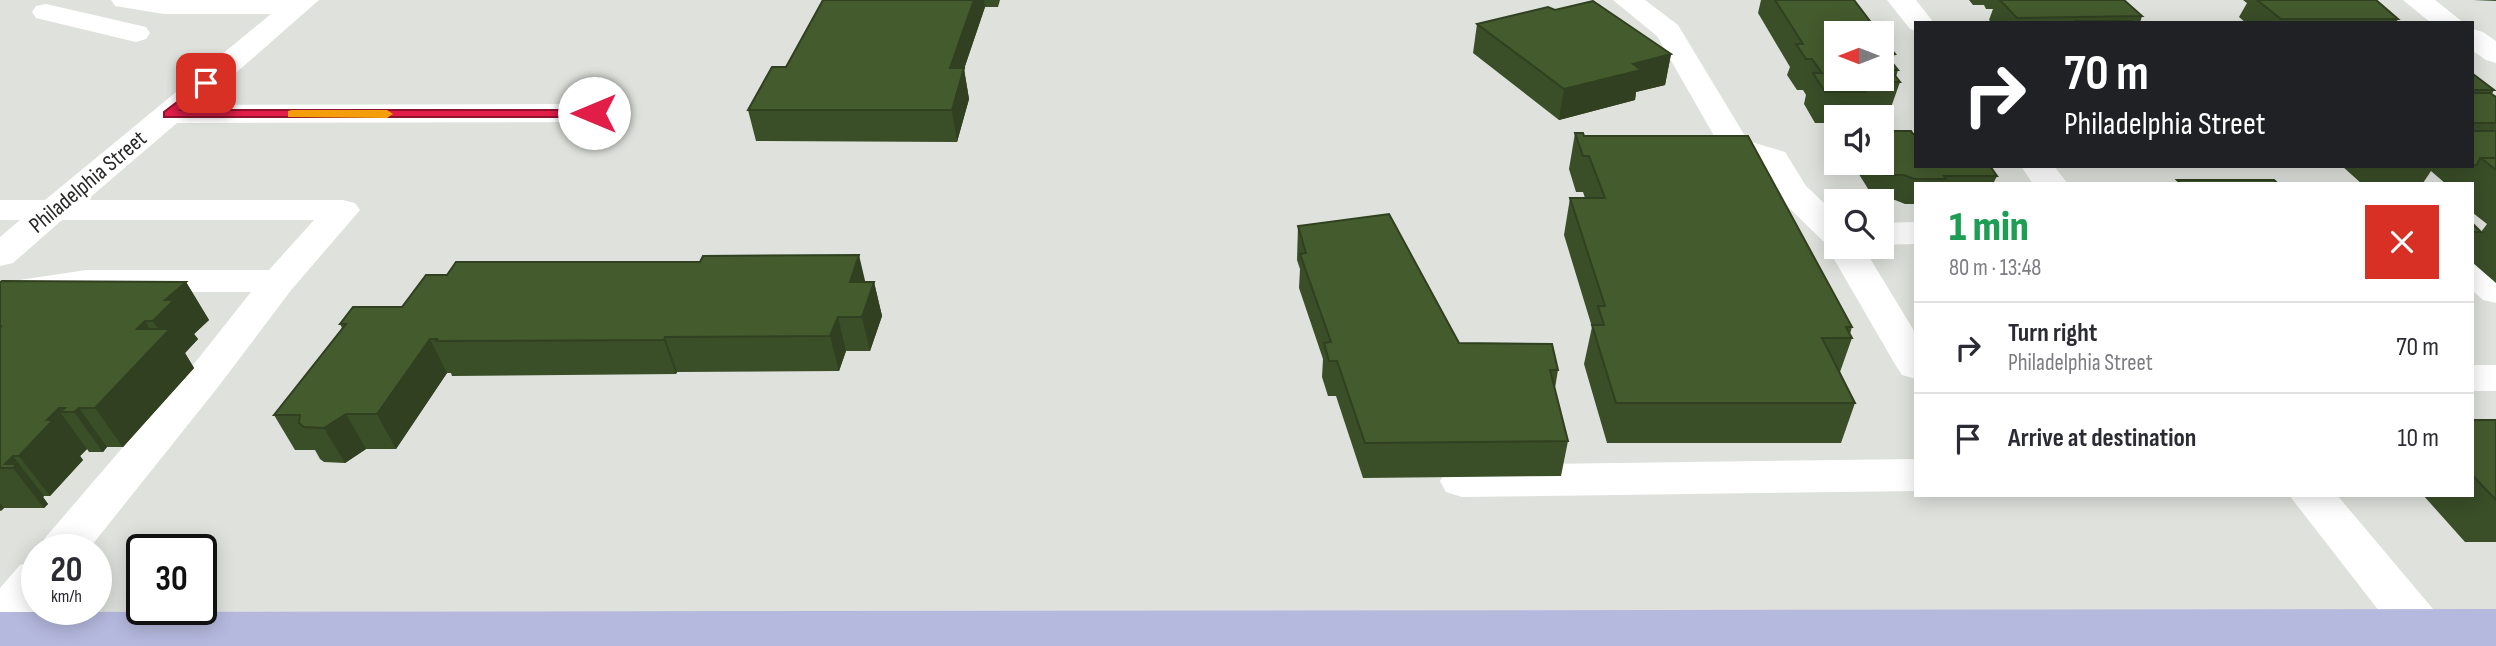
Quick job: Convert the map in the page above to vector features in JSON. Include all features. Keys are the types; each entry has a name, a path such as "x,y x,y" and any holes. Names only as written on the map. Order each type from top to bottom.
{"main road":[{"path":"0,632 1457,638 2496,629"}],"street":[{"path":"36,6 86,0"},
{"path":"125,0 164,6 302,3"},
{"path":"1627,0 1668,31 1736,148 1773,159 1792,192 1824,222"},
{"path":"1901,0 1918,21"},
{"path":"2417,0 2447,21"},
{"name":"Philadelphia Street","path":"0,255 302,3"},
{"path":"36,6 136,33"},
{"path":"2474,39 2496,54"},
{"path":"169,114 594,113"},
{"path":"2039,168 2049,182"},
{"path":"0,210 343,210 279,281 204,378 74,534"},
{"path":"1894,234 1914,233"},
{"path":"1852,259 1914,363"},
{"path":"2474,273 2496,292"},
{"path":"0,295 86,281 279,281"},
{"path":"2474,378 2496,378"},
{"path":"1462,481 1914,475"},
{"path":"2313,497 2421,629"},
{"path":"0,621 21,597"}],"building":[{"path":"823,0 974,0 950,68 964,68 952,110 748,110 772,67 786,67"},
{"path":"1775,0 1854,0 1870,21 1824,21 1824,90 1813,73 1822,73 1812,59 1806,59 1796,44 1803,44"},
{"path":"2000,0 2124,0 2142,16 2017,18"},
{"path":"2257,0 2376,0 2398,19 2281,19"},
{"path":"1593,1 1671,54 1633,64 1641,70 1564,89 1477,24 1548,7 1555,10"},
{"path":"2474,75 2494,90 2474,90"},
{"path":"1824,91 1865,92 1825,92"},
{"path":"2474,93 2490,93 2496,97 2496,123 2474,123"},
{"path":"1894,131 1911,131 1914,134 1914,168 1991,168 1997,176 1914,179 1894,175"},
{"path":"2474,131 2496,131 2496,158 2481,158 2477,165 2474,165"},
{"path":"1575,133 1583,133 1584,136 1748,136 1852,327 1846,327 1852,338 1822,338 1855,403 1616,403 1592,325 1604,325 1598,306 1605,306 1570,198 1605,198 1589,156 1583,156"},
{"path":"2481,158 2496,158 2496,170"},
{"path":"2177,180 2276,182 2179,182"},
{"path":"1389,214 1459,343 1552,344 1558,370 1550,370 1568,441 1365,443 1337,361 1329,361 1324,343 1331,342 1300,254 1306,253 1298,226"},
{"path":"859,255 850,282 874,282 862,317 838,317 830,336 665,337 664,340 430,339 377,414 346,414 324,428 304,427 299,423 300,415 274,415 346,324 340,324 353,307 402,307 426,275 447,275 456,262 700,262 703,256"},
{"path":"2,281 186,282 165,300 174,300 153,321 145,321 137,329 170,329 95,408 60,412 65,408 59,408 47,420 53,420 19,456 13,456 5,464 17,464 13,468 0,468"},
{"path":"2474,420 2496,420 2496,500 2474,477"}],"slow traffic":[{"path":"292,114 387,114"}],"route":[{"path":"206,83 169,114 594,113"}]}
